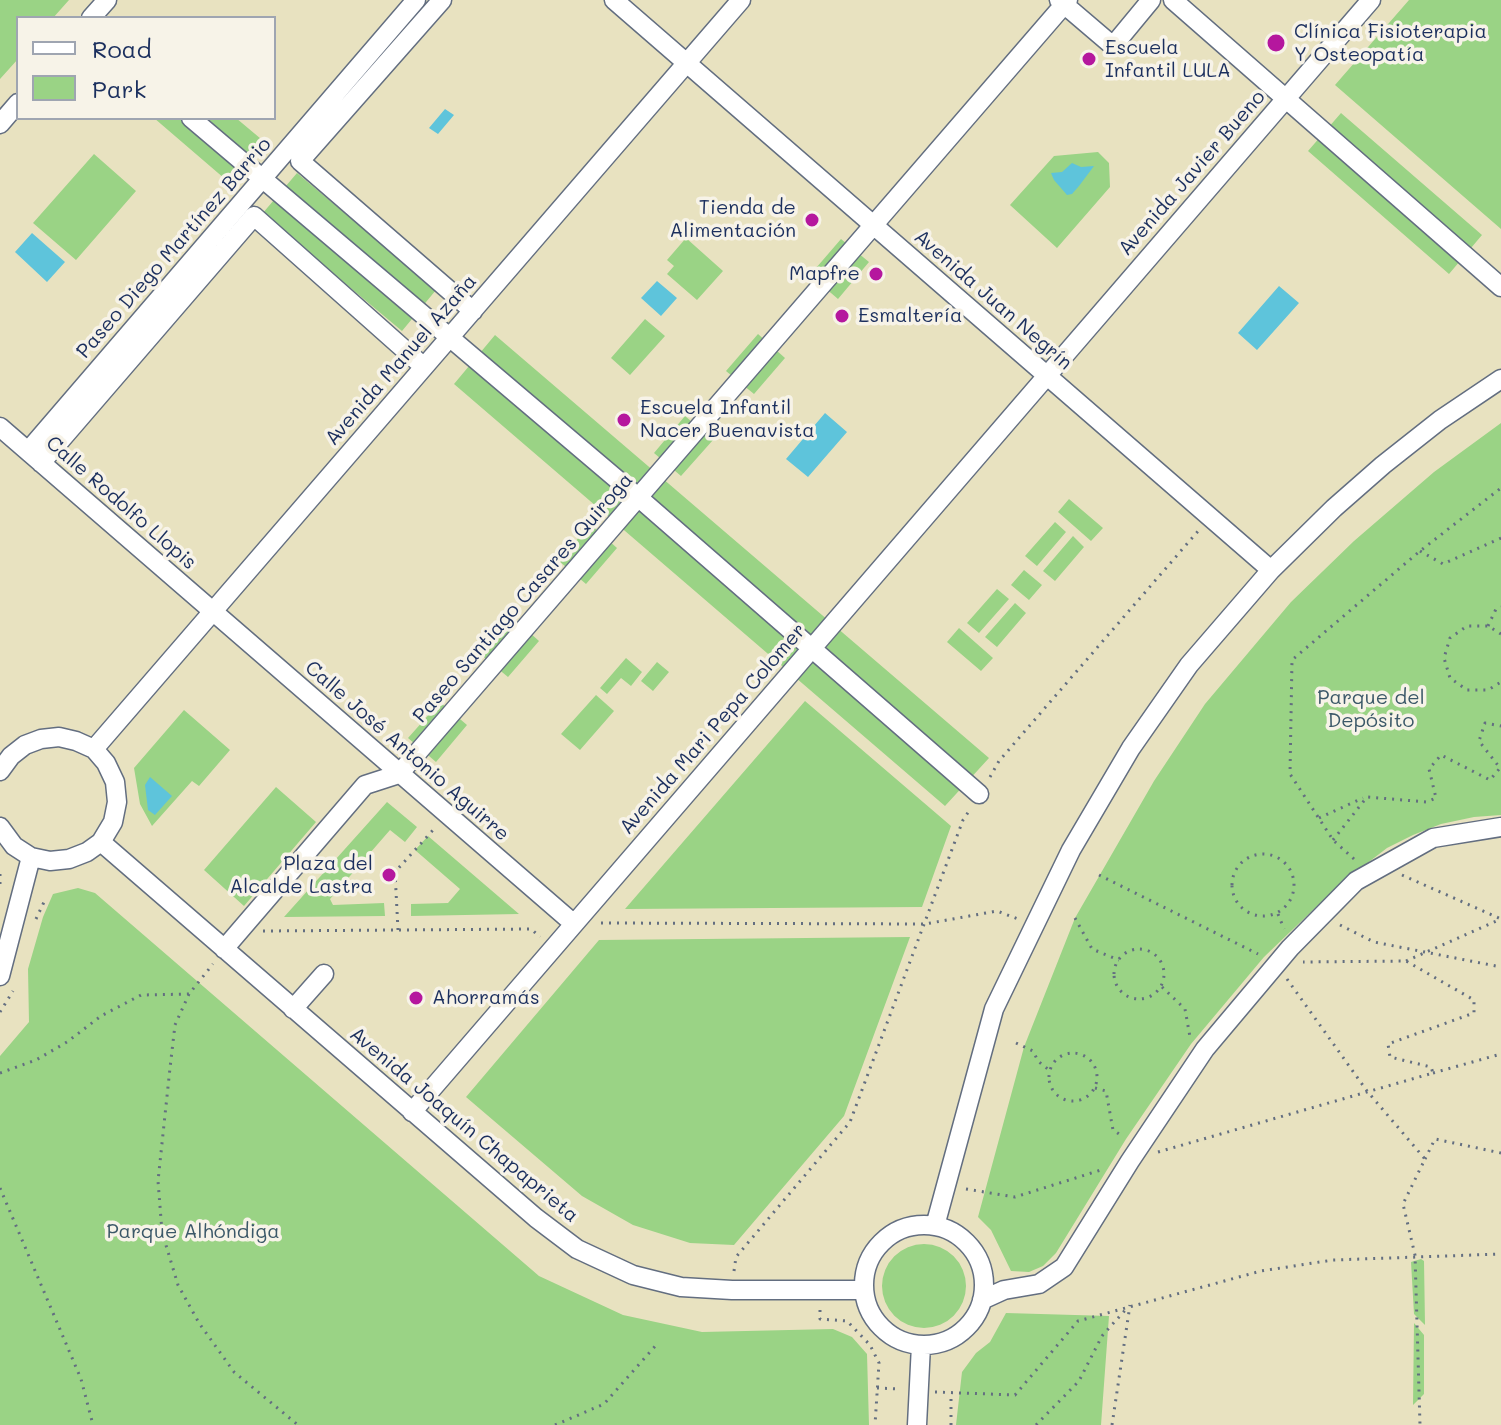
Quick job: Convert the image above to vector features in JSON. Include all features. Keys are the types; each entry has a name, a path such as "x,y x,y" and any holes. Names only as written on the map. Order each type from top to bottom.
{"street":[{"path":"93,16 107,0"},
{"name":"Paseo Diego Martínez Barrio","path":"35,457 262,179 416,0"},
{"path":"442,0 300,161 473,311"},
{"name":"Avenida Juan Negrín","path":"614,0 1271,570"},
{"name":"Avenida Manuel Azaña","path":"94,749 741,0"},
{"path":"1064,1 1113,46 1151,0"},
{"path":"1173,0 1501,287"},
{"name":"Avenida Javier Bueno","path":"1047,375 1371,0"},
{"name":"Paseo Santiago Casares Quiroga","path":"224,949 365,785 399,774 1064,1"},
{"path":"0,124 16,105"},
{"path":"193,120 639,498 979,794"},
{"path":"35,457 254,216 424,367"},
{"name":"Avenida Mari Pepa Colomer","path":"412,1112 1047,375"},
{"path":"935,1226 994,1009 1071,850 1131,748 1189,665 1271,570 1383,465 1440,420 1501,379"},
{"name":"Calle Rodolfo Llopis","path":"0,427 212,613"},
{"name":"Calle José Antonio Aguirre","path":"212,613 573,923"},
{"path":"0,827 14,846 31,857 50,861 69,859 101,842 113,822 117,802 115,782 106,763 94,749 76,741 59,737 41,739 4,758"},
{"path":"982,1300 1004,1290 1039,1284 1064,1267 1194,1064 1278,964 1356,881 1433,838 1501,827"},
{"name":"Avenida Joaquín Chapaprieta","path":"101,842 412,1112 577,1249 633,1275 681,1287 864,1290"},
{"path":"0,976 31,857"},
{"path":"293,1009 324,974"},
{"path":"917,1225 935,1226 954,1233 969,1246 980,1263 984,1282 982,1300 973,1320 958,1334 940,1343 921,1345 904,1342 888,1334 867,1307 865,1272 872,1255 884,1240 917,1225"},
{"path":"917,1425 921,1345"}],"path":[{"path":"1501,488 1420,551 1292,660 1290,774 1333,840 1376,870 1501,919"},
{"path":"732,1290 736,1257 850,1122 963,820 999,761 1210,517"},
{"path":"1420,551 1443,564 1501,538"},
{"path":"1488,626 1496,609 1501,607"},
{"path":"1501,634 1488,626 1467,626 1450,638 1444,658 1450,678 1467,690 1488,690 1501,682"},
{"path":"1318,818 1367,797 1427,802 1436,798 1429,769 1441,755 1490,780 1500,768 1479,741 1485,723 1501,726"},
{"path":"1333,840 1367,797"},
{"path":"398,930 395,872 447,815"},
{"path":"1254,855 1273,855 1289,867 1295,885 1289,904 1282,911 1263,917 1238,904 1232,885 1233,876 1245,860 1254,855"},
{"path":"0,874 0,886"},
{"path":"1099,875 1278,964 1303,1004 1367,1091 1425,1159"},
{"path":"573,923 925,924 997,911 1033,925"},
{"path":"1323,915 1374,942 1501,967"},
{"path":"1075,918 1092,949 1119,960"},
{"path":"1278,964 1318,960 1345,963 1406,961 1501,919"},
{"path":"239,931 531,929 552,948"},
{"path":"224,949 189,994 175,1025 158,1181 162,1232 178,1285 199,1323 234,1372 298,1425"},
{"path":"1139,950 1153,954 1164,974 1153,994 1139,999 1124,994 1115,982 1114,974 1119,960 1124,954 1139,950"},
{"path":"1406,961 1474,1000 1474,1013 1388,1044 1390,1057 1431,1067 1433,1073"},
{"path":"1160,985 1185,1009 1194,1064"},
{"path":"0,1073 36,1060 67,1042 101,1016 141,995 189,994"},
{"path":"1016,1043 1033,1051 1038,1061 1049,1070"},
{"path":"1081,1054 1097,1070 1095,1088 1080,1101 1065,1101 1053,1092 1049,1070 1058,1057 1081,1054"},
{"path":"1159,1152 1501,1054"},
{"path":"946,1185 1015,1197 1134,1154 1113,1130 1106,1091 1095,1088"},
{"path":"1420,1425 1415,1255 1403,1204 1435,1139 1501,1153"},
{"path":"0,1188 81,1379 93,1425"},
{"path":"962,1394 1015,1395 1078,1321 1130,1305 1261,1271 1333,1260 1501,1254"},
{"path":"820,1290 820,1319 847,1321 870,1345 879,1363 875,1425"},
{"path":"1036,1425 1079,1381 1102,1336 1130,1305"},
{"path":"1112,1425 1130,1305"},
{"path":"555,1425 604,1404 658,1343"},
{"path":"951,1393 951,1425"}],"green space":[{"path":"0,0 69,0 55,16 16,16 16,61 0,79"},
{"path":"1409,0 1501,0 1501,229 1335,85"},
{"path":"1341,113 1482,235 1449,274 1308,151"},
{"path":"156,120 238,120 267,144 232,185"},
{"path":"1098,152 1109,163 1110,187 1057,248 1010,205 1054,156"},
{"path":"94,154 136,191 76,260 33,223"},
{"path":"297,173 436,290 402,331 262,214"},
{"path":"686,238 723,271 697,300 667,274 674,266 667,260"},
{"path":"841,239 869,262 838,299 810,275"},
{"path":"645,319 665,336 630,375 611,358"},
{"path":"758,334 785,358 754,394 726,371"},
{"path":"495,335 989,758 945,806 454,384"},
{"path":"685,416 713,440 681,476 654,453"},
{"name":"Parque del Depósito","path":"1501,423 1501,815 1441,824 1413,835 1387,848 1340,884 1264,957 1191,1044 1126,1139 1056,1253 1043,1266 1029,1272 1011,1271 991,1230 978,1217 1024,1047 1075,918 1154,781 1205,704 1291,602 1354,541 1434,472"},
{"path":"1069,499 1103,528 1091,541 1058,512"},
{"path":"1055,522 1066,532 1037,566 1025,556"},
{"path":"590,524 617,548 586,584 559,561"},
{"path":"1073,536 1084,547 1055,581 1043,571"},
{"path":"1024,570 1042,585 1029,600 1011,585"},
{"path":"997,589 1009,599 979,633 967,623"},
{"path":"1015,603 1026,613 997,647 985,637"},
{"path":"512,617 539,641 508,677 480,654"},
{"path":"959,628 993,658 981,671 947,642"},
{"path":"626,658 642,672 631,686 621,678 607,694 600,688"},
{"path":"657,662 669,672 653,691 641,681"},
{"path":"596,695 614,711 580,750 561,734"},
{"path":"805,701 951,826 922,907 625,909"},
{"path":"440,702 467,725 436,762 408,738"},
{"path":"184,710 230,750 199,786 192,781 152,826 140,804 134,768"},
{"path":"276,787 316,822 244,906 204,870"},
{"path":"387,802 417,827 405,842 390,830 330,899 333,905 384,903 385,916 284,917"},
{"path":"428,836 519,914 411,916 411,904 448,903 460,889 415,850"},
{"name":"Parque Alhóndiga","path":"78,888 95,893 539,1276 623,1315 702,1332 833,1329 852,1337 867,1354 869,1425 0,1425 0,1056 29,1022 28,969 53,894"},
{"path":"910,937 844,1116 734,1245 690,1243 633,1225 582,1196 466,1097 599,940"},
{"path":"916,1244 932,1244 948,1251 959,1262 966,1286 963,1302 954,1316 932,1328 916,1328 900,1321 889,1310 882,1294 882,1278 889,1262 900,1251"},
{"path":"1424,1261 1425,1325 1414,1314 1411,1262"},
{"path":"1006,1313 1109,1316 1101,1425 956,1425 962,1372 976,1353 990,1342"},
{"path":"1414,1323 1424,1335 1424,1394 1413,1405"}],"water":[{"path":"445,109 454,115 438,134 429,128"},
{"path":"1072,163 1081,167 1094,166 1072,194 1067,195 1051,173 1062,172"},
{"path":"32,233 65,262 47,282 15,252"},
{"path":"657,281 677,298 661,316 641,298"},
{"path":"1279,286 1299,303 1257,350 1238,333"},
{"path":"825,413 847,432 808,477 786,459"},
{"path":"150,777 172,796 155,815 148,810 145,785"}],"place":[{"name":"Clínica Fisioterapia Y Osteopatía","path":"1276,43"},
{"name":"Escuela Infantil LULA","path":"1089,59"},
{"name":"Tienda de Alimentación","path":"812,220"},
{"name":"Mapfre","path":"876,274"},
{"name":"Esmaltería","path":"842,316"},
{"name":"Escuela Infantil Nacer Buenavista","path":"624,420"},
{"name":"Plaza del Alcalde Lastra","path":"389,875"},
{"name":"Ahorramás","path":"416,998"}]}
